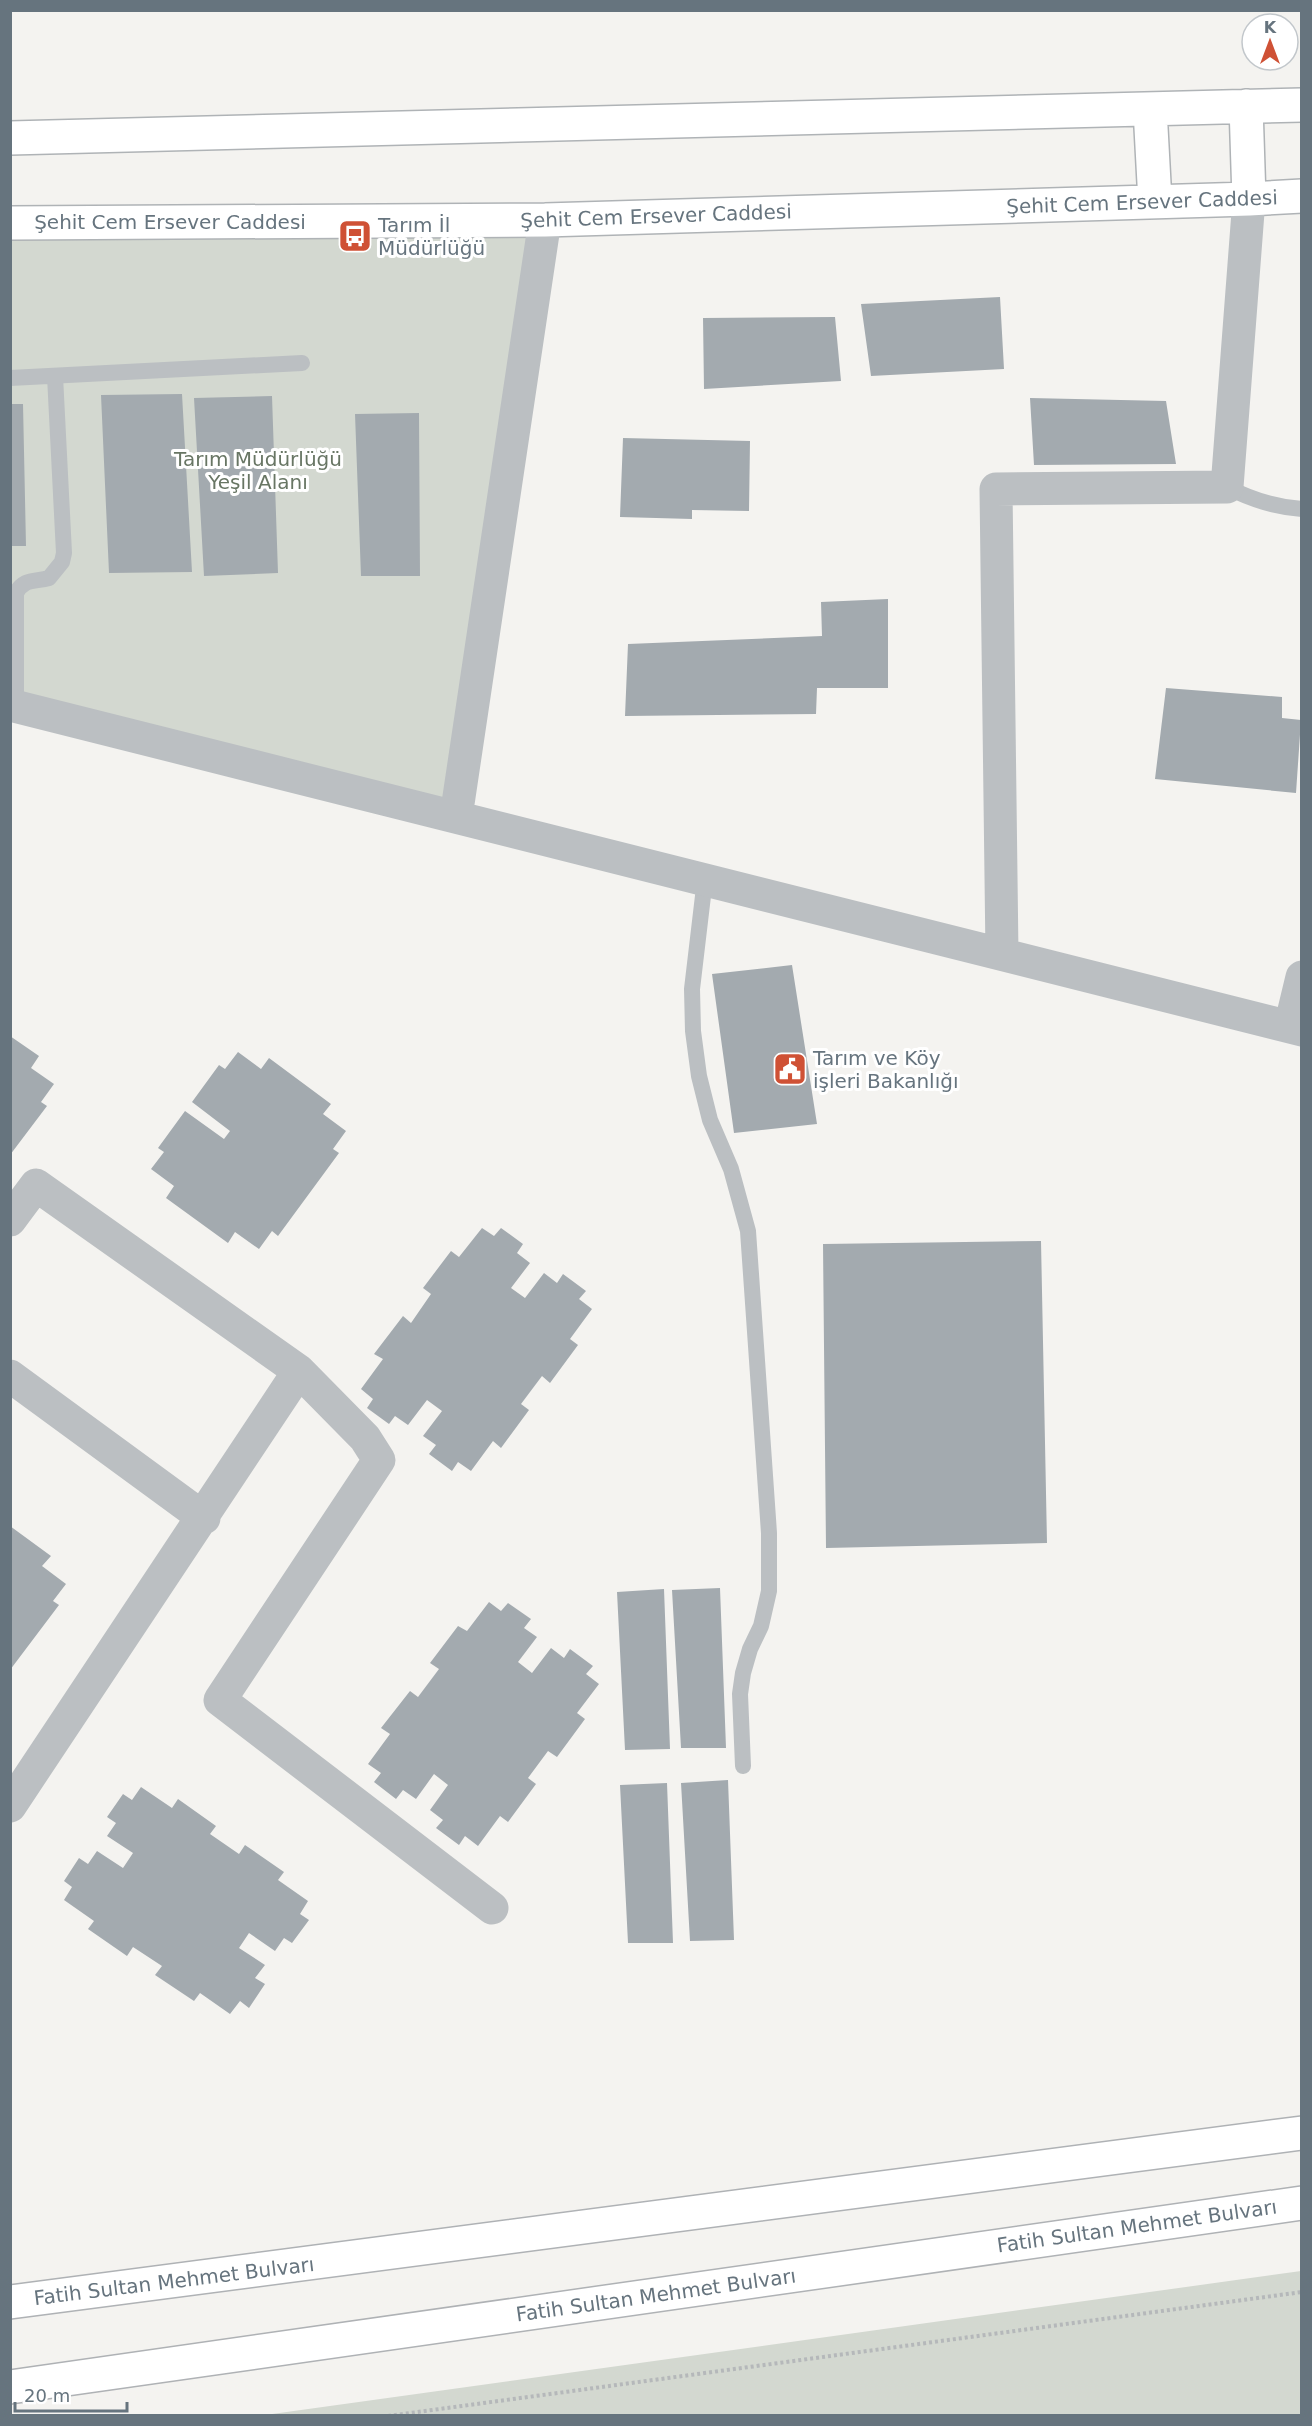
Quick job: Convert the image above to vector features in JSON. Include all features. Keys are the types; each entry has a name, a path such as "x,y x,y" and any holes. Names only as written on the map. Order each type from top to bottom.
{"main road":[{"path":"10,138 1302,105"},
{"path":"1246,106 1249,200"},
{"path":"1150,109 1155,202"},
{"name":"Şehit Cem Ersever Caddesi","path":"10,223 545,220 1249,200 1302,196"},
{"name":"Fatih Sultan Mehmet Bulvarı","path":"10,2302 1302,2133"},
{"name":"Fatih Sultan Mehmet Bulvarı","path":"10,2387 1302,2203"}],"street":[{"path":"1002,954 996,489 1227,487 1249,200"},
{"path":"456,817 545,220"},
{"path":"13,706 1296,1028 1302,977"},
{"path":"10,1220 36,1185 299,1371 365,1438 379,1460 220,1700 492,1908"},
{"path":"10,1806 204,1518 299,1371"},
{"path":"10,1376 204,1518"}],"lane":[{"path":"10,378 302,363"},
{"path":"13,706 16,593 20,585 28,581 49,578 62,562 64,553 55,376"},
{"path":"1227,487 1266,503 1302,509"},
{"path":"705,879 692,989 693,1031 699,1076 710,1120 731,1169 748,1231 769,1533 769,1591 761,1626 750,1649 743,1673 740,1694 743,1766"}],"path":[{"path":"388,2415 1302,2292"}],"green space":[{"name":"Tarım Müdürlüğü Yeşil Alanı","path":"545,220 456,817 11,705 10,223"},
{"path":"1301,2271 1301,2415 265,2415"}],"building":[{"path":"1000,297 1004,369 871,376 861,304"},
{"path":"835,317 841,381 704,389 703,318"},
{"path":"182,394 192,572 109,573 101,395"},
{"path":"272,396 278,573 204,576 194,398"},
{"path":"1030,398 1166,401 1176,464 1034,465"},
{"path":"10,404 23,404 26,546 10,546"},
{"path":"419,413 420,576 361,576 355,414"},
{"path":"623,438 750,441 749,511 692,510 692,519 620,517"},
{"path":"888,599 888,688 817,688 816,714 625,716 628,644 822,636 821,602"},
{"path":"1166,688 1282,697 1282,718 1301,720 1296,793 1155,779"},
{"path":"792,965 817,1124 734,1133 712,974"},
{"path":"10,1036 39,1056 31,1068 54,1084 41,1102 47,1106 10,1155"},
{"path":"238,1052 261,1069 269,1058 331,1104 323,1114 346,1131 333,1149 339,1153 278,1236 272,1231 259,1249 235,1232 228,1243 166,1198 174,1186 151,1169 164,1152 158,1148 185,1111 224,1139 230,1131 192,1102 219,1065 225,1069"},
{"path":"482,1228 494,1236 501,1228 523,1244 517,1253 530,1263 511,1288 525,1298 544,1273 557,1283 563,1274 586,1291 579,1299 592,1309 570,1339 578,1345 550,1383 542,1376 521,1404 529,1410 501,1448 493,1441 471,1471 458,1462 452,1471 429,1454 436,1445 423,1436 442,1411 427,1400 408,1425 395,1416 389,1424 367,1408 373,1399 361,1389 383,1359 374,1354 403,1316 411,1323 431,1294 423,1288 451,1251 459,1257"},
{"path":"1041,1241 1047,1543 826,1548 823,1244"},
{"path":"10,1526 51,1556 42,1566 66,1584 53,1601 59,1605 10,1670"},
{"path":"720,1588 726,1748 681,1748 672,1590"},
{"path":"664,1589 670,1749 625,1750 617,1592"},
{"path":"489,1602 501,1611 508,1603 531,1619 524,1628 537,1637 518,1662 532,1673 551,1648 564,1658 570,1649 593,1666 586,1674 599,1684 577,1713 585,1719 557,1757 548,1751 528,1778 536,1784 508,1822 500,1816 478,1846 465,1836 459,1845 436,1828 443,1820 430,1810 448,1785 434,1774 416,1799 403,1790 396,1799 374,1782 381,1773 368,1764 390,1734 381,1728 410,1691 418,1697 439,1669 430,1663 458,1626 467,1631"},
{"path":"728,1780 734,1940 690,1941 681,1783"},
{"path":"667,1783 673,1943 628,1943 620,1785"},
{"path":"141,1787 172,1808 178,1799 216,1826 210,1834 239,1854 245,1845 284,1872 278,1880 308,1901 300,1914 309,1920 292,1943 284,1938 275,1951 249,1933 239,1948 265,1965 255,1978 265,1984 249,2008 240,2001 230,2014 200,1993 194,2001 155,1975 162,1966 133,1947 127,1956 88,1929 94,1921 64,1900 72,1887 64,1881 79,1858 88,1864 97,1851 123,1868 133,1853 107,1836 116,1823 107,1817 123,1794 132,1800"}],"place":[{"name":"Tarım İl Müdürlüğü","path":"355,236"},
{"name":"Tarım ve Köy işleri Bakanlığı","path":"790,1069"}]}
